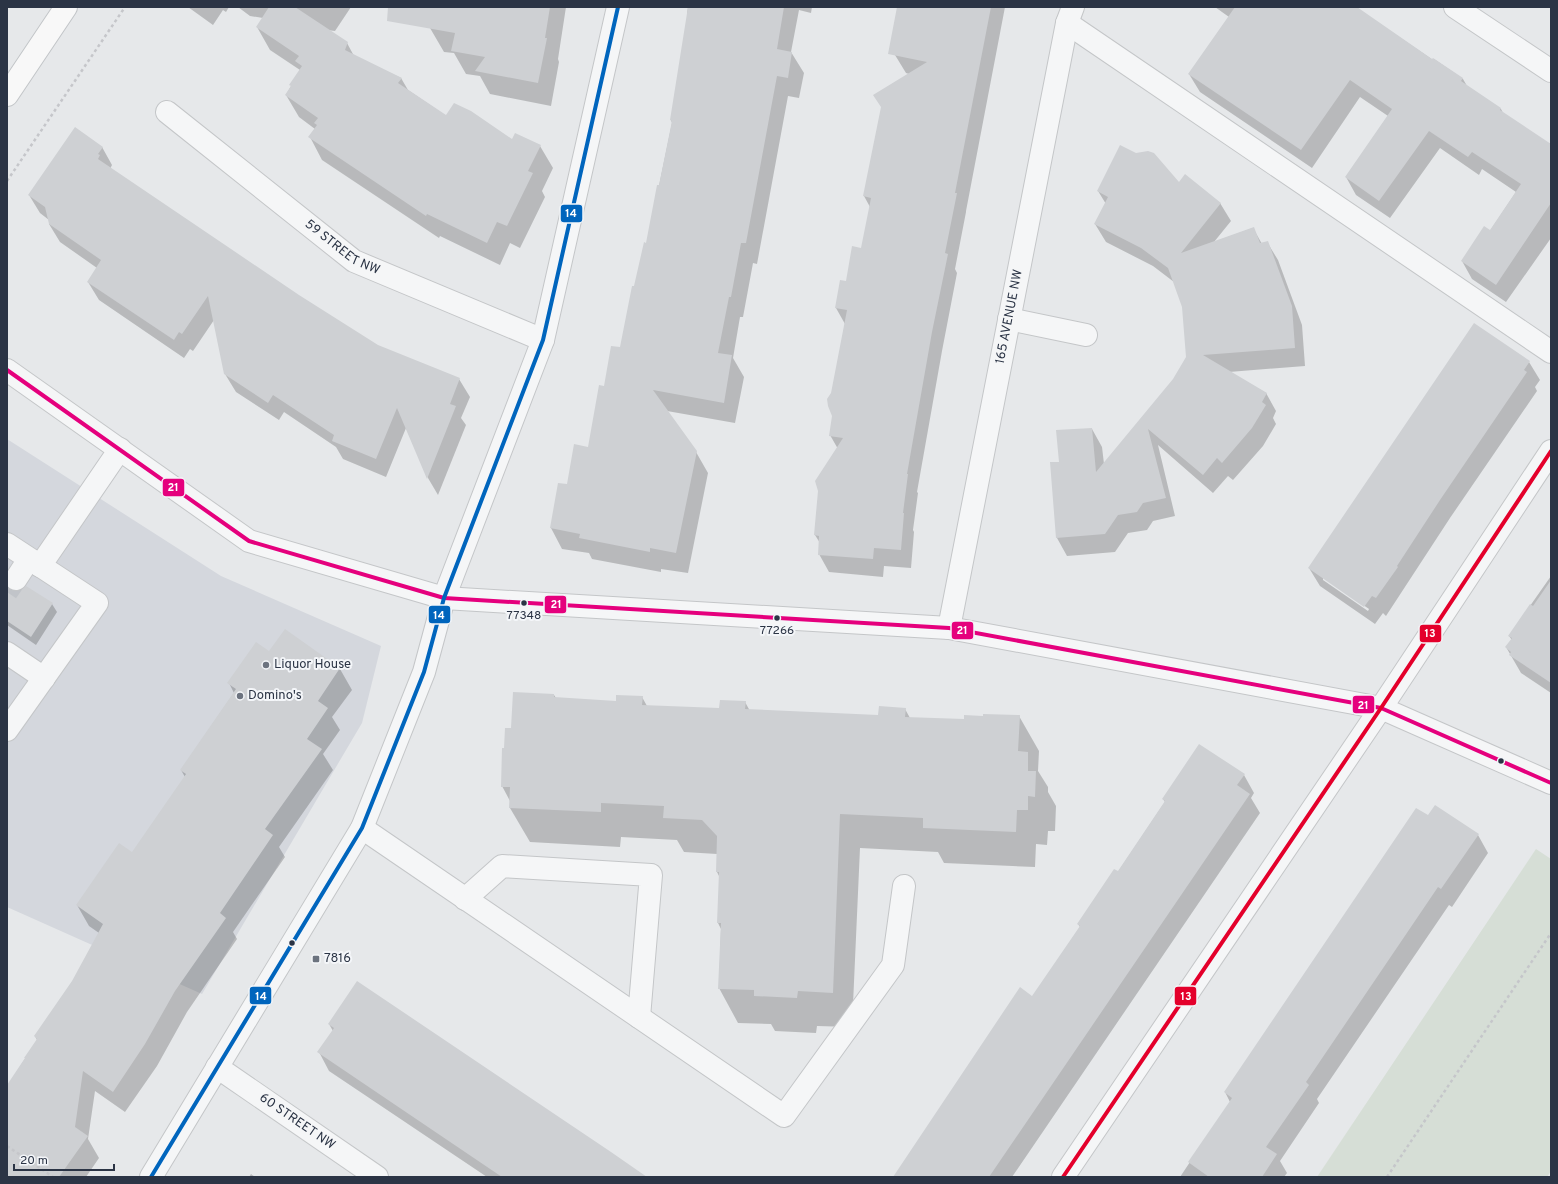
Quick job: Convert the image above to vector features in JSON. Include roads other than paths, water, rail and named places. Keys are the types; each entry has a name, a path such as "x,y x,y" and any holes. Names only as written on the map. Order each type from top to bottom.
{"main road":[{"path":"7,95 66,7"}],"street":[{"path":"151,1177 362,828 424,672 444,598 543,340 618,7"},
{"path":"1454,7 1551,71"},
{"path":"1070,15 1551,352"},
{"name":"165 AVENUE NW","path":"949,628 1070,15"},
{"name":"59 STREET NW","path":"167,112 354,261 543,340"},
{"path":"1009,319 1086,335"},
{"path":"7,370 249,541 444,598 949,628 1381,708 1551,783"},
{"path":"16,579 34,562 120,450"},
{"path":"1063,1177 1381,708 1551,451"},
{"path":"7,544 97,602 7,730"},
{"path":"7,653 44,678"},
{"path":"362,828 784,1116 892,965 904,886"},
{"path":"465,899 502,866 651,875 639,1017"},
{"name":"60 STREET NW","path":"217,1067 377,1177"}],"tunnel":[{"path":"7,592 16,579"}],"place":[{"name":"77348","path":"524,603"},
{"name":"77266","path":"777,618"},
{"name":"Liquor House","path":"266,665"},
{"name":"Domino's","path":"240,696"},
{"name":"7816","path":"316,959"}]}
